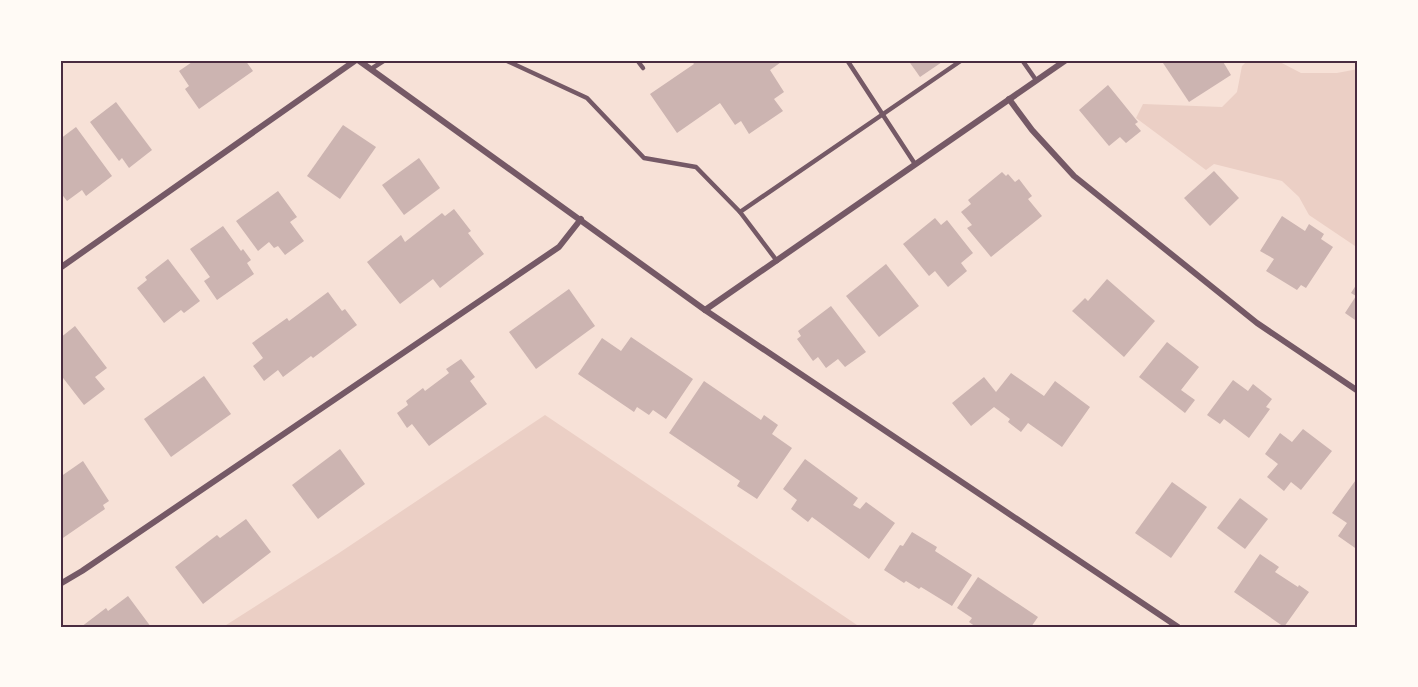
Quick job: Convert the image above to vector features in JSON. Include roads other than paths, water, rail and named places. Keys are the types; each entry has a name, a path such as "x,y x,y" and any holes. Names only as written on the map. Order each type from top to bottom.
{"street":[{"path":"60,268 357,60 705,310 1178,627"},
{"path":"705,310 1066,60"},
{"path":"1009,99 1032,130 1074,176 1257,323 1358,391"},
{"path":"60,584 559,247 581,219"}],"lane":[{"path":"371,69 385,60"},
{"path":"505,60 587,98 644,158 696,167 740,212 777,261"},
{"path":"638,60 643,68"},
{"path":"847,60 915,164"},
{"path":"740,212 962,60"},
{"path":"1022,60 1036,80"}]}
